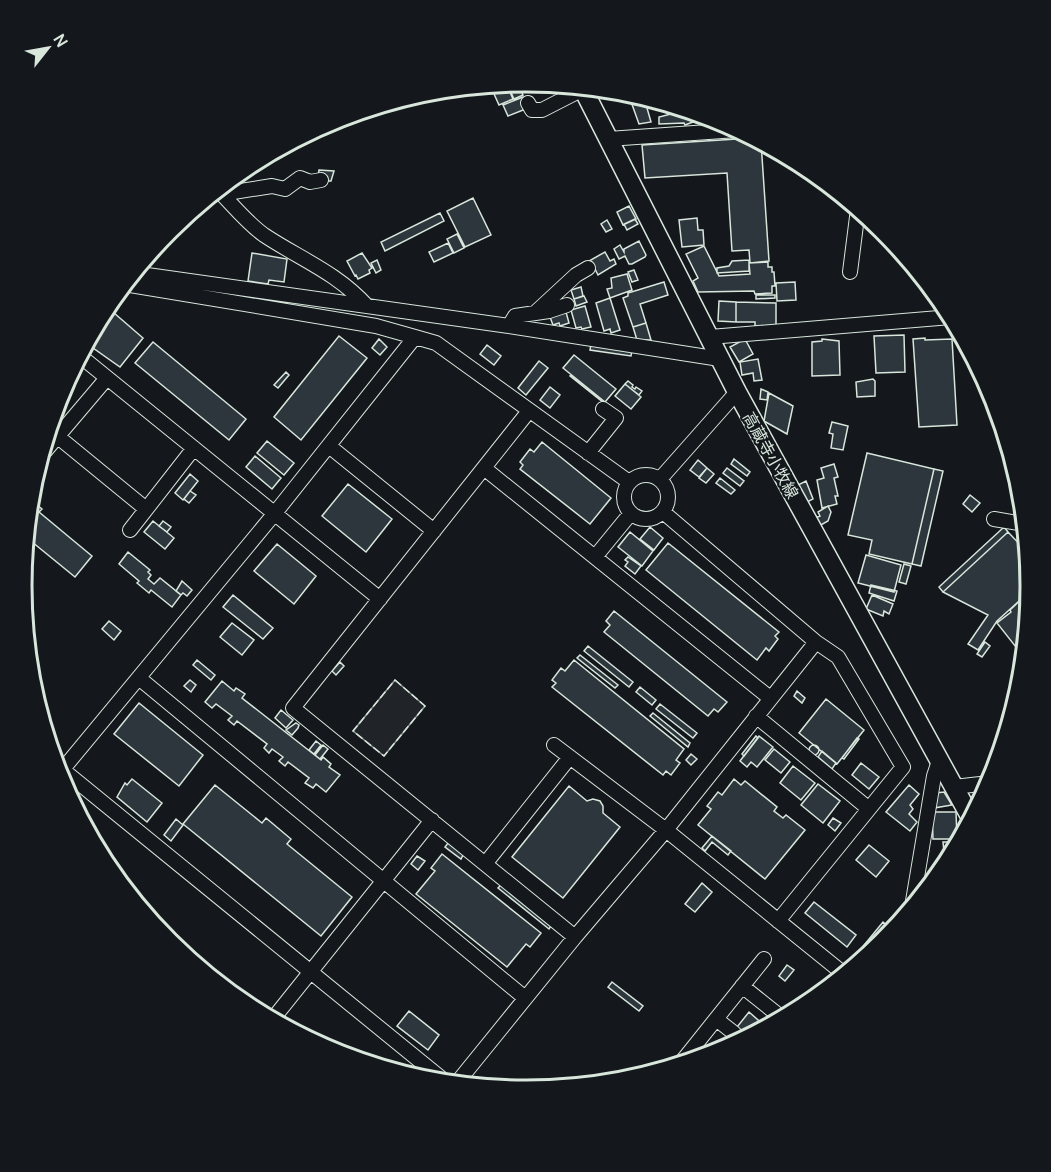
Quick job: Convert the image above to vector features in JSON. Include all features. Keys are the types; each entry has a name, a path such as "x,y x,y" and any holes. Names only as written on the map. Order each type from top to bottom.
{"main road":[{"name":"高蔵寺小牧線","path":"587,96 737,392 966,809"}],"street":[{"path":"528,103 532,110 542,110 571,94"},
{"path":"608,139 718,131"},
{"path":"227,192 272,186 285,189 300,178 310,182 321,180"},
{"path":"224,194 262,234 326,271 356,294 367,306"},
{"path":"850,272 857,220"},
{"path":"536,312 576,275 588,268"},
{"path":"143,274 509,326 720,359"},
{"path":"134,286 375,326 436,343 629,482"},
{"path":"509,326 515,316 549,311 567,305"},
{"path":"710,337 940,318"},
{"path":"66,766 275,513 415,337"},
{"path":"86,361 380,599"},
{"path":"54,440 107,378"},
{"path":"660,479 737,392"},
{"path":"588,453 616,418 603,409"},
{"path":"530,411 293,708 575,937"},
{"path":"57,436 146,509"},
{"path":"329,446 434,531"},
{"path":"130,530 194,448"},
{"path":"484,468 770,698"},
{"path":"644,474 660,479 669,495 663,512 647,519 639,518 631,513 624,498 629,482 644,474"},
{"path":"663,512 816,642 838,657 903,767 778,921"},
{"path":"595,557 631,513"},
{"path":"994,519 1015,523"},
{"path":"462,1076 575,937 666,831 816,642"},
{"path":"139,678 525,998"},
{"path":"756,716 869,809"},
{"path":"554,745 666,831 837,969"},
{"path":"485,864 570,757"},
{"path":"915,890 934,776 939,761"},
{"path":"71,780 433,1072"},
{"path":"954,787 978,784"},
{"path":"277,1013 432,820"},
{"path":"690,1052 764,959"},
{"path":"742,986 775,1012"},
{"path":"716,1019 734,1033"}],"shaded area":[{"path":"395,680 425,706 384,756 353,731"}],"building":[{"path":"510,92 513,99 499,105 494,93"},
{"path":"511,92 522,92 523,95 514,99"},
{"path":"523,97 528,108 508,116 503,105"},
{"path":"632,103 647,107 651,122 639,124"},
{"path":"671,114 693,122 685,125 684,123 659,124 659,117"},
{"path":"735,139 762,152 769,261 750,263 749,250 732,251 727,173 645,178 642,145"},
{"path":"319,170 334,171 331,181 324,181 318,177"},
{"path":"473,198 491,235 465,247 447,211"},
{"path":"629,206 636,219 623,225 617,212"},
{"path":"440,213 444,221 385,251 381,242"},
{"path":"697,218 698,230 703,230 704,245 682,247 679,220"},
{"path":"635,219 638,224 627,230 624,224"},
{"path":"607,220 612,229 606,232 601,224"},
{"path":"457,234 464,248 454,253 447,239"},
{"path":"639,241 645,257 632,264 629,264 625,256 619,259 614,249 620,245 624,252 624,249"},
{"path":"448,243 453,253 434,262 429,252"},
{"path":"704,246 719,276 750,274 749,263 768,262 768,267 772,267 772,272 774,272 775,286 772,286 772,293 698,292 693,281 698,278 686,254"},
{"path":"605,252 610,261 614,259 616,264 598,275 589,261"},
{"path":"252,253 287,259 284,282 269,280 268,284 248,281"},
{"path":"362,253 372,268 369,270 370,273 358,279 347,261"},
{"path":"377,260 381,270 376,273 371,263"},
{"path":"749,260 749,271 717,273 717,268 729,266 732,261"},
{"path":"634,270 638,280 632,282 628,272"},
{"path":"627,274 632,290 610,298 607,289 612,288 611,278"},
{"path":"664,282 668,295 640,304 646,323 633,327 623,298 628,296 628,293"},
{"path":"795,282 796,300 777,301 776,283"},
{"path":"581,287 583,296 574,299 571,290"},
{"path":"756,295 775,295 775,298 756,299"},
{"path":"584,296 587,302 576,306 574,299"},
{"path":"610,298 620,330 611,333 610,329 604,331 596,303"},
{"path":"719,301 736,302 736,322 718,321"},
{"path":"736,302 776,303 776,327 755,326 755,322 736,322"},
{"path":"585,306 591,327 576,328 571,310"},
{"path":"566,312 569,323 560,326 559,323 553,325 550,317"},
{"path":"114,313 143,338 120,367 93,348"},
{"path":"646,323 651,340 637,340 633,327"},
{"path":"904,335 905,372 876,373 874,336"},
{"path":"339,336 367,358 301,440 274,417"},
{"path":"925,338 925,340 952,339 957,425 919,427 913,339"},
{"path":"379,339 387,347 380,355 372,348"},
{"path":"745,339 753,354 739,362 730,347"},
{"path":"822,339 839,341 840,375 812,376 812,342 822,341"},
{"path":"153,342 246,419 229,440 135,363"},
{"path":"591,344 632,350 631,356 590,350"},
{"path":"487,345 501,356 494,365 480,354"},
{"path":"574,355 616,389 605,402 563,368"},
{"path":"758,359 762,380 754,381 753,373 742,375 740,362"},
{"path":"539,361 548,368 526,395 518,388"},
{"path":"286,372 289,375 278,388 274,385"},
{"path":"571,375 605,402 570,376"},
{"path":"873,379 875,396 857,397 856,382"},
{"path":"628,381 633,385 632,387 642,391 639,395 625,384"},
{"path":"625,384 641,397 631,409 615,396"},
{"path":"550,387 560,395 550,408 540,400"},
{"path":"761,389 768,392 767,400 760,399"},
{"path":"769,393 793,406 787,434 764,421"},
{"path":"832,422 848,426 843,450 831,448 833,434 829,433"},
{"path":"267,441 294,463 284,475 257,453"},
{"path":"542,442 611,498 590,524 520,469 523,465 520,462 530,449 534,452"},
{"path":"867,453 934,469 912,564 869,554 872,540 848,535"},
{"path":"255,456 281,478 272,489 246,467"},
{"path":"734,459 750,472 747,476 731,464"},
{"path":"698,460 707,468 699,477 690,470"},
{"path":"834,464 838,477 834,478 838,496 835,496 837,504 822,508 817,480 824,478 821,468"},
{"path":"707,468 714,474 706,483 699,478"},
{"path":"727,468 744,481 740,486 723,473"},
{"path":"934,469 943,471 921,566 912,564"},
{"path":"190,474 198,481 183,500 175,493"},
{"path":"720,478 735,490 731,494 716,483"},
{"path":"806,481 813,499 807,502 798,485"},
{"path":"348,484 392,519 366,552 322,516"},
{"path":"190,491 196,495 189,503 184,499"},
{"path":"970,495 980,503 972,512 963,504"},
{"path":"38,506 42,509 39,512 92,556 75,577 34,544"},
{"path":"828,506 831,512 828,521 819,526 815,518 820,516 818,512"},
{"path":"153,521 174,538 165,549 144,532"},
{"path":"163,521 171,527 167,532 159,526"},
{"path":"650,527 663,538 654,550 640,539"},
{"path":"1004,527 1008,532 943,592 939,587"},
{"path":"630,532 653,551 642,566 618,547"},
{"path":"1008,532 1017,541 1019,601 997,621 978,650 968,644 988,615 943,592"},
{"path":"668,543 779,632 775,636 778,639 769,651 766,648 757,660 646,570"},
{"path":"277,544 316,576 294,604 254,571"},
{"path":"128,552 150,570 148,572 151,575 148,579 154,584 160,578 181,595 172,607 151,590 149,593 119,564"},
{"path":"866,555 901,565 894,592 858,583"},
{"path":"628,557 641,566 635,574 625,566 628,562 625,560"},
{"path":"904,564 911,566 906,584 899,582"},
{"path":"182,581 192,590 187,596 176,591"},
{"path":"871,585 897,591 894,601 869,593"},
{"path":"233,595 273,628 263,639 223,607"},
{"path":"872,595 893,604 889,614 884,611 883,616 866,609"},
{"path":"1019,601 1015,646 997,623 1011,612 1010,610"},
{"path":"614,611 727,702 718,712 714,709 708,716 604,632 610,625 606,621"},
{"path":"109,621 121,631 114,640 102,629"},
{"path":"232,623 254,640 242,655 220,637"},
{"path":"985,642 990,646 982,657 977,654"},
{"path":"588,646 633,682 629,687 584,651"},
{"path":"580,655 618,685 615,688 577,658"},
{"path":"197,660 215,675 211,680 193,665"},
{"path":"574,660 684,749 676,760 680,763 671,775 666,771 663,775 552,687 556,683 552,680 561,668 565,671"},
{"path":"340,662 344,666 336,675 332,671"},
{"path":"190,680 196,685 191,692 184,686"},
{"path":"222,681 234,691 236,688 245,694 242,698 321,760 323,757 331,764 329,767 340,775 326,792 316,784 313,788 305,783 309,778 288,762 285,766 279,761 283,757 272,749 269,753 264,748 267,744 237,721 234,725 228,720 232,716 216,704 212,708 205,702"},
{"path":"640,687 656,700 652,705 636,692"},
{"path":"797,691 805,698 802,703 794,696"},
{"path":"826,699 864,730 837,764 799,733"},
{"path":"139,703 203,755 179,786 114,734"},
{"path":"660,704 697,733 693,738 656,709"},
{"path":"281,710 293,720 286,728 275,718"},
{"path":"653,713 690,743 688,747 650,716"},
{"path":"296,723 299,725 298,728 292,735 286,730"},
{"path":"756,736 758,738 744,756 742,754"},
{"path":"759,736 773,747 757,767 751,762 747,767 740,761"},
{"path":"857,738 859,739 844,759 842,758"},
{"path":"316,741 321,745 314,754 309,750"},
{"path":"323,745 328,749 320,759 315,755"},
{"path":"814,745 819,750 814,755 809,750"},
{"path":"774,749 790,762 781,773 765,760"},
{"path":"822,751 836,763 832,769 818,757"},
{"path":"691,754 697,759 691,765 686,760"},
{"path":"861,763 879,777 869,789 852,775"},
{"path":"793,766 815,783 801,800 780,783"},
{"path":"132,779 162,803 147,822 117,797 125,783 127,785"},
{"path":"734,779 741,785 745,781 777,807 774,811 783,818 786,815 805,830 765,879 698,825 711,809 707,806 718,792 722,795"},
{"path":"818,784 840,801 823,823 801,805"},
{"path":"215,785 262,823 266,818 291,839 287,844 352,897 321,936 183,824"},
{"path":"909,785 919,794 910,805 913,809 909,814 917,822 910,831 886,812"},
{"path":"569,786 587,801 593,799 600,801 603,813 620,827 563,898 512,857"},
{"path":"944,792 952,805 934,808 936,793"},
{"path":"932,812 956,812 957,827 949,839 933,839"},
{"path":"833,818 841,823 835,831 828,825"},
{"path":"176,819 183,825 171,841 164,835"},
{"path":"712,836 731,851 728,855 712,842 705,851 702,848"},
{"path":"448,843 463,855 461,859 445,847"},
{"path":"869,845 889,861 876,877 856,860"},
{"path":"442,854 541,933 530,947 526,944 507,967 416,894 435,871 431,868"},
{"path":"417,856 425,861 418,870 411,864"},
{"path":"702,883 712,892 695,912 685,904"},
{"path":"501,885 551,926 549,929 498,888"},
{"path":"814,902 856,935 847,947 805,913"},
{"path":"883,922 885,924 875,935 864,945"},
{"path":"787,965 794,970 785,981 779,976"},
{"path":"612,982 643,1006 639,1011 608,987"},
{"path":"409,1011 439,1035 428,1050 397,1026"},
{"path":"749,1012 759,1021 741,1030 737,1027"}],"fence":[{"path":"395,680 425,706 384,756 353,731 395,680"}]}
